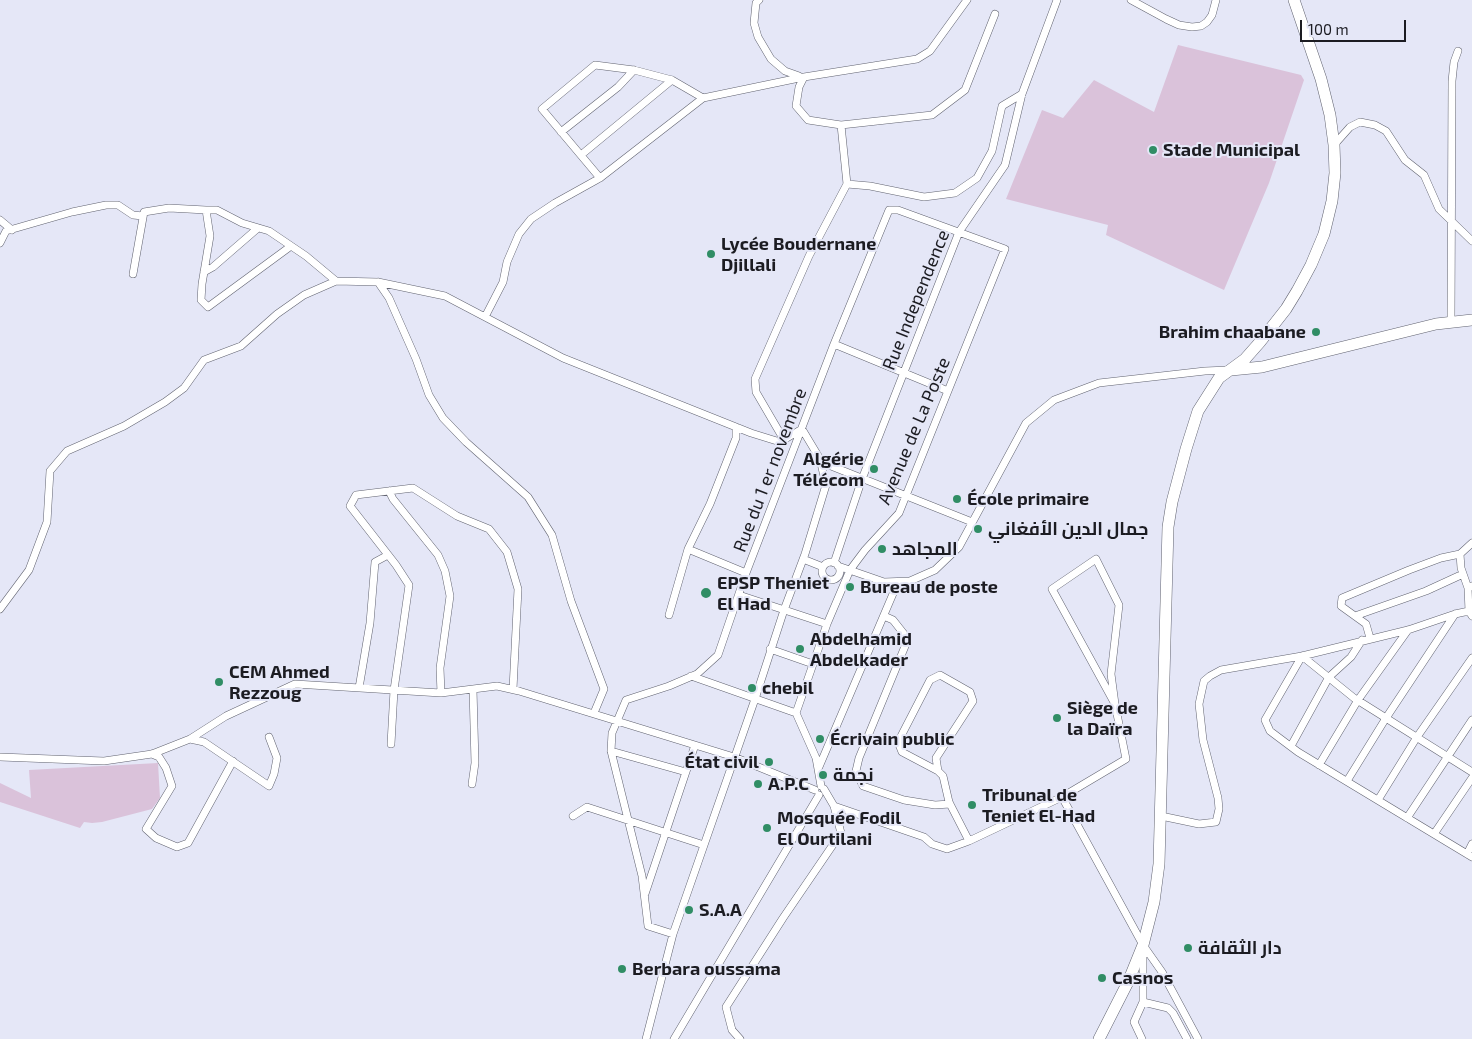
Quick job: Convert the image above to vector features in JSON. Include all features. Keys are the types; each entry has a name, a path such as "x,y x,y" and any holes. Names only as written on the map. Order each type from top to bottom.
{"main road":[{"path":"1100,1039 1128,982 1143,945 1154,902 1159,864 1161,816 1168,527 1172,502 1186,449 1198,411 1219,378 1245,359 1260,342 1286,309 1312,265 1324,234 1332,201 1335,173 1330,115 1321,79 1294,0"},
{"path":"1231,370 1262,367 1436,324 1472,320"}],"street":[{"path":"759,0 756,3 754,23 758,37 771,59 785,72 804,77"},
{"path":"485,317 503,282 507,262 519,234 531,219 600,178 703,98 804,77 917,59 930,51 967,0"},
{"name":"Rue Independence","path":"836,564 862,479 958,232 1005,165 1022,94 1057,0"},
{"path":"1130,0 1172,22 1192,27 1201,26 1207,22 1212,15 1216,0"},
{"path":"804,77 799,87 796,106 808,120 841,125 932,115 965,90 995,14"},
{"path":"1451,321 1452,81 1454,62 1458,51"},
{"path":"600,178 542,109 595,65 634,70 672,80 703,98"},
{"path":"561,132 618,87 634,70"},
{"path":"581,155 672,80"},
{"path":"847,184 870,186 924,197 955,192 978,178 992,151 1002,106 1022,94"},
{"path":"1334,145 1350,127 1360,122 1375,125 1386,132 1405,160 1424,175 1439,209 1472,242"},
{"path":"784,440 756,392 755,379 808,256 847,184 841,125"},
{"path":"0,243 6,232 72,212 106,205 118,205 133,215 143,216"},
{"path":"133,274 144,212 169,208 217,210 269,232 336,280"},
{"path":"206,210 210,236 201,300 208,307 291,246"},
{"name":"Avenue de La Poste","path":"796,713 827,624 850,570 865,550 899,513 1006,249 898,210 889,210"},
{"name":"Rue du 1 er novembre","path":"674,934 648,926 642,876 611,751 612,733 626,700 669,686 697,674 718,655 746,573 834,344 889,210"},
{"path":"0,220 12,230"},
{"path":"204,272 213,267 258,228"},
{"path":"0,608 29,570 47,522 50,471 67,450 124,426 165,402 184,388 204,360 241,346 276,314 304,295 336,280 378,282 445,296 563,358 736,427 780,442 802,429 821,462 826,485 803,559 770,649 755,699 674,934 646,1039"},
{"path":"378,282 389,298 416,359 429,395 443,418 466,442 528,497 552,535 571,601 604,689 594,713"},
{"path":"834,344 948,391"},
{"path":"823,567 826,564 836,564 884,582 910,581 935,570 959,547 1026,423 1054,400 1099,384 1205,371 1231,370"},
{"path":"669,615 688,549 713,496 736,438 736,427"},
{"path":"821,462 972,522"},
{"path":"391,744 394,690 409,585 388,554 350,506 356,495 413,488 457,516 489,529 507,552 518,590 513,689"},
{"path":"389,491 393,499 438,555 445,571 450,596 440,668 441,693"},
{"path":"1370,638 1366,624 1341,606 1342,598 1440,558 1460,554 1472,543"},
{"path":"688,549 746,573"},
{"path":"359,688 370,623 375,562 388,554"},
{"path":"1161,816 1199,824 1216,822 1219,809 1218,798 1203,740 1199,704 1204,681 1221,670 1302,656 1408,630 1455,614 1471,613 1470,587 1461,568 1460,554"},
{"path":"803,559 823,567"},
{"path":"834,806 924,838 932,844 947,849 969,841 1062,797 1126,759 1111,674 1118,605 1096,559 1052,589 1115,704"},
{"path":"823,567 824,575 830,580 838,576 840,571 836,564"},
{"path":"1355,616 1426,591 1463,574"},
{"path":"819,768 898,582"},
{"path":"739,595 827,624"},
{"path":"1347,781 1455,614"},
{"path":"884,616 893,620 908,639 859,758 856,771 862,786 904,800 935,805 950,804"},
{"path":"1320,765 1358,700 1408,630"},
{"path":"1291,746 1329,677 1351,657 1362,640"},
{"path":"770,649 813,664"},
{"path":"1302,656 1358,700 1472,772"},
{"path":"1302,656 1265,720 1270,731 1320,765 1469,856 1472,844"},
{"path":"1378,800 1417,737 1472,658"},
{"path":"674,1039 820,790 819,768 816,758 796,713 691,676"},
{"path":"938,771 936,758 973,701 970,692 940,676 930,680 898,742 902,752 938,771 943,776 950,804 969,841"},
{"path":"0,758 104,761 152,754 190,739 226,716 295,684 441,693 497,686 594,713 734,757 820,790 834,806 841,833 783,918 726,1007 732,1030 740,1039"},
{"path":"472,784 475,763 473,689"},
{"path":"1407,818 1472,720"},
{"path":"190,739 204,742 269,786 274,774 277,758 269,737"},
{"path":"644,897 695,745"},
{"path":"611,751 686,772"},
{"path":"152,754 159,757 166,768 172,786 146,829 156,838 177,847 188,843 233,761"},
{"path":"1434,834 1472,778"},
{"path":"1062,797 1143,945 1162,972 1198,1039"},
{"path":"573,816 587,807 704,845"},
{"path":"1142,1039 1134,1022 1142,1002 1143,945"},
{"path":"1142,1002 1168,1008 1187,1039"}],"shaded area":[{"name":"Stade Municipal","path":"1178,45 1301,75 1304,80 1269,183 1224,290 1106,235 1108,225 1006,199 1042,110 1063,118 1094,80 1154,112"},
{"path":"158,763 160,798 152,809 102,822 84,822 80,828 0,802 0,783 31,798 29,770"}],"place":[{"name":"Stade Municipal","path":"1153,150"},
{"name":"Lycée Boudernane Djillali","path":"711,254"},
{"name":"Brahim chaabane","path":"1316,332"},
{"name":"Algérie Télécom","path":"874,469"},
{"name":"École primaire","path":"957,499"},
{"name":"جمال الدين الأفغاني","path":"978,529"},
{"name":"المجاهد","path":"882,549"},
{"name":"Bureau de poste","path":"850,587"},
{"name":"EPSP Theniet El Had","path":"706,593"},
{"name":"Abdelhamid Abdelkader","path":"800,649"},
{"name":"CEM Ahmed Rezzoug","path":"219,682"},
{"name":"chebil","path":"752,688"},
{"name":"Siège de la Daïra","path":"1057,718"},
{"name":"Écrivain public","path":"820,739"},
{"name":"État civil","path":"769,762"},
{"name":"نجمة","path":"823,775"},
{"name":"A.P.C","path":"758,784"},
{"name":"Tribunal de Teniet El-Had","path":"972,805"},
{"name":"Mosquée Fodil El Ourtilani","path":"767,828"},
{"name":"S.A.A","path":"689,910"},
{"name":"دار الثقافة","path":"1188,948"},
{"name":"Berbara oussama","path":"622,969"},
{"name":"Casnos","path":"1102,978"}]}
